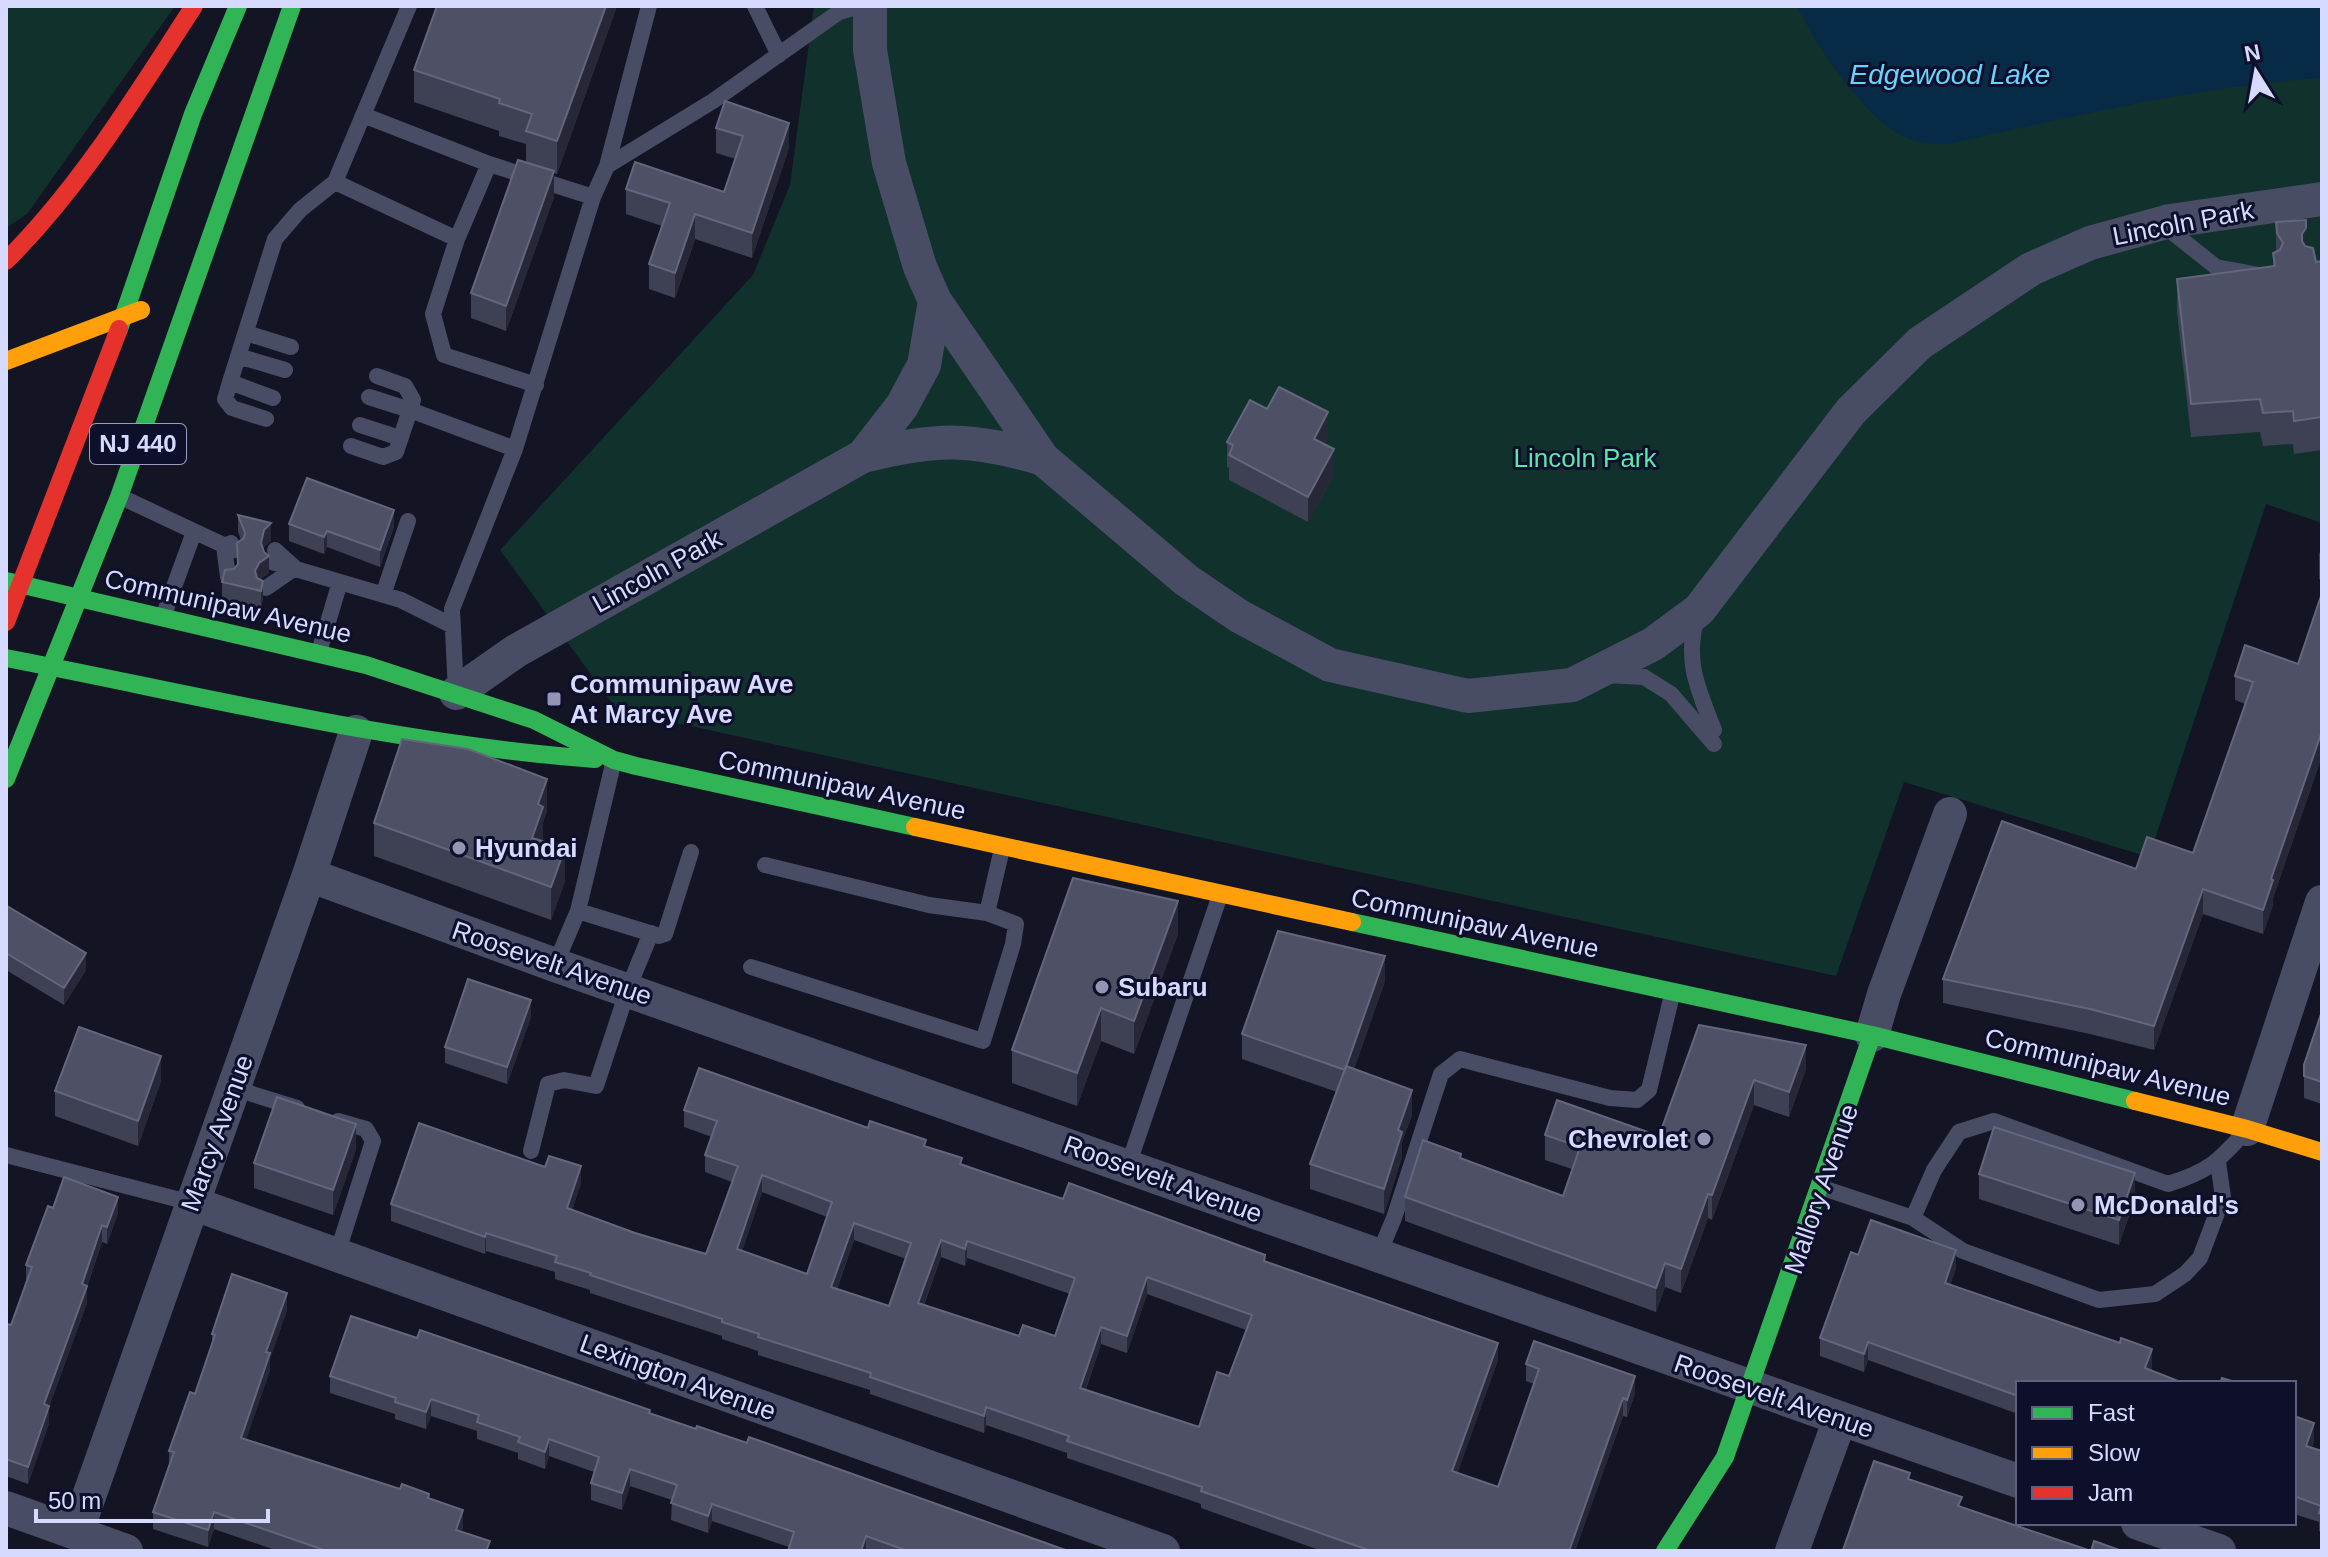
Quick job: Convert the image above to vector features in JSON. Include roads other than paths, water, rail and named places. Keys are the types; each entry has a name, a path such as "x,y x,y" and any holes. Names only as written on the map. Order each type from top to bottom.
{"main road":[{"path":"6,261 46,221 81,177 194,6"},
{"name":"NJ 440","path":"6,622 13,583 55,499 123,318 193,114 238,6"},
{"path":"6,361 191,289 292,6"},
{"name":"NJ 440","path":"6,779 119,497 191,289"},
{"name":"Communipaw Avenue","path":"13,583 319,654 456,693 534,720 614,760"},
{"name":"Communipaw Avenue","path":"6,658 356,732 523,756 614,760 1872,1035 2247,1129 2322,1152"},
{"name":"Mallory Avenue","path":"1665,1551 1725,1457 1753,1389 1872,1035"}],"street":[{"name":"Lincoln Park","path":"870,6 870,50 889,163 920,267 935,301 1043,459 1186,580 1239,616 1330,665 1468,696 1572,685 1653,644 1699,610 1851,411 1920,343 2031,269 2090,243 2161,223 2322,199"},
{"name":"Lincoln Park","path":"863,456 902,406 924,365 935,301"},
{"name":"Lincoln Park","path":"456,693 516,651 863,456 907,445 952,441 1001,446 1043,459"},
{"name":"Marcy Avenue","path":"76,1533 309,875 356,732"},
{"name":"Mallory Avenue","path":"1872,1035 1950,814"},
{"name":"Roosevelt Avenue","path":"309,875 555,965 2016,1480"},
{"path":"2247,1129 2322,902"},
{"name":"Lexington Avenue","path":"192,1203 1163,1551"},
{"path":"1792,1551 1840,1419"},
{"path":"6,1508 126,1551"},
{"path":"2144,1525 2219,1551"}],"lane":[{"path":"266,419 232,408 225,399 275,239 300,210 335,182 409,6"},
{"path":"456,693 452,609 515,449 536,385 593,197 607,166 649,6"},
{"path":"755,6 779,55"},
{"path":"607,166 713,101 839,12 860,6"},
{"path":"363,115 489,164 593,197"},
{"path":"489,164 457,239 433,314 444,355 536,385"},
{"path":"335,182 457,239"},
{"path":"2161,223 2216,267 2272,275"},
{"path":"246,333 291,347"},
{"path":"238,356 285,370"},
{"path":"351,446 383,457 396,452 413,400 405,386 377,376"},
{"path":"230,382 273,398"},
{"path":"369,397 515,449"},
{"path":"360,425 400,438"},
{"path":"119,497 194,532 232,545 228,577"},
{"path":"383,595 408,521"},
{"path":"163,618 194,532"},
{"path":"274,556 295,568 401,600 453,626"},
{"path":"266,588 295,568"},
{"path":"319,654 340,582"},
{"path":"1592,675 1644,677 1671,694 1714,737 1693,677 1690,639 1699,610"},
{"path":"555,965 578,911 614,760"},
{"path":"987,913 1003,847"},
{"path":"578,911 659,936 665,934 691,852"},
{"path":"751,967 983,1041 1013,944 1016,924 987,913 929,905 765,865"},
{"path":"1128,1166 1221,894"},
{"path":"531,1151 548,1084 564,1080 596,1086 628,989 651,933"},
{"path":"1378,1256 1394,1218 1441,1074 1460,1059 1610,1098 1637,1100 1649,1090 1672,993"},
{"path":"233,1088 366,1129 373,1141 337,1254"},
{"path":"1913,1218 1934,1170 1959,1132 1994,1121 2168,1184 2196,1176 2218,1162 2247,1129"},
{"path":"6,1155 192,1203"},
{"path":"1821,1187 1913,1218 1963,1251 2099,1300 2155,1294 2185,1274 2200,1258 2223,1197 2218,1162"}],"water":[{"name":"Edgewood Lake","path":"1797,6 2322,6 2322,78 2181,95 1948,144 1923,142 1899,134 1855,94 1827,58"}],"place":[{"name":"Communipaw Ave At Marcy Ave","path":"554,699"},
{"name":"Hyundai","path":"459,848"},
{"name":"Subaru","path":"1102,987"},
{"name":"Chevrolet","path":"1704,1139"},
{"name":"McDonald's","path":"2078,1205"}]}
